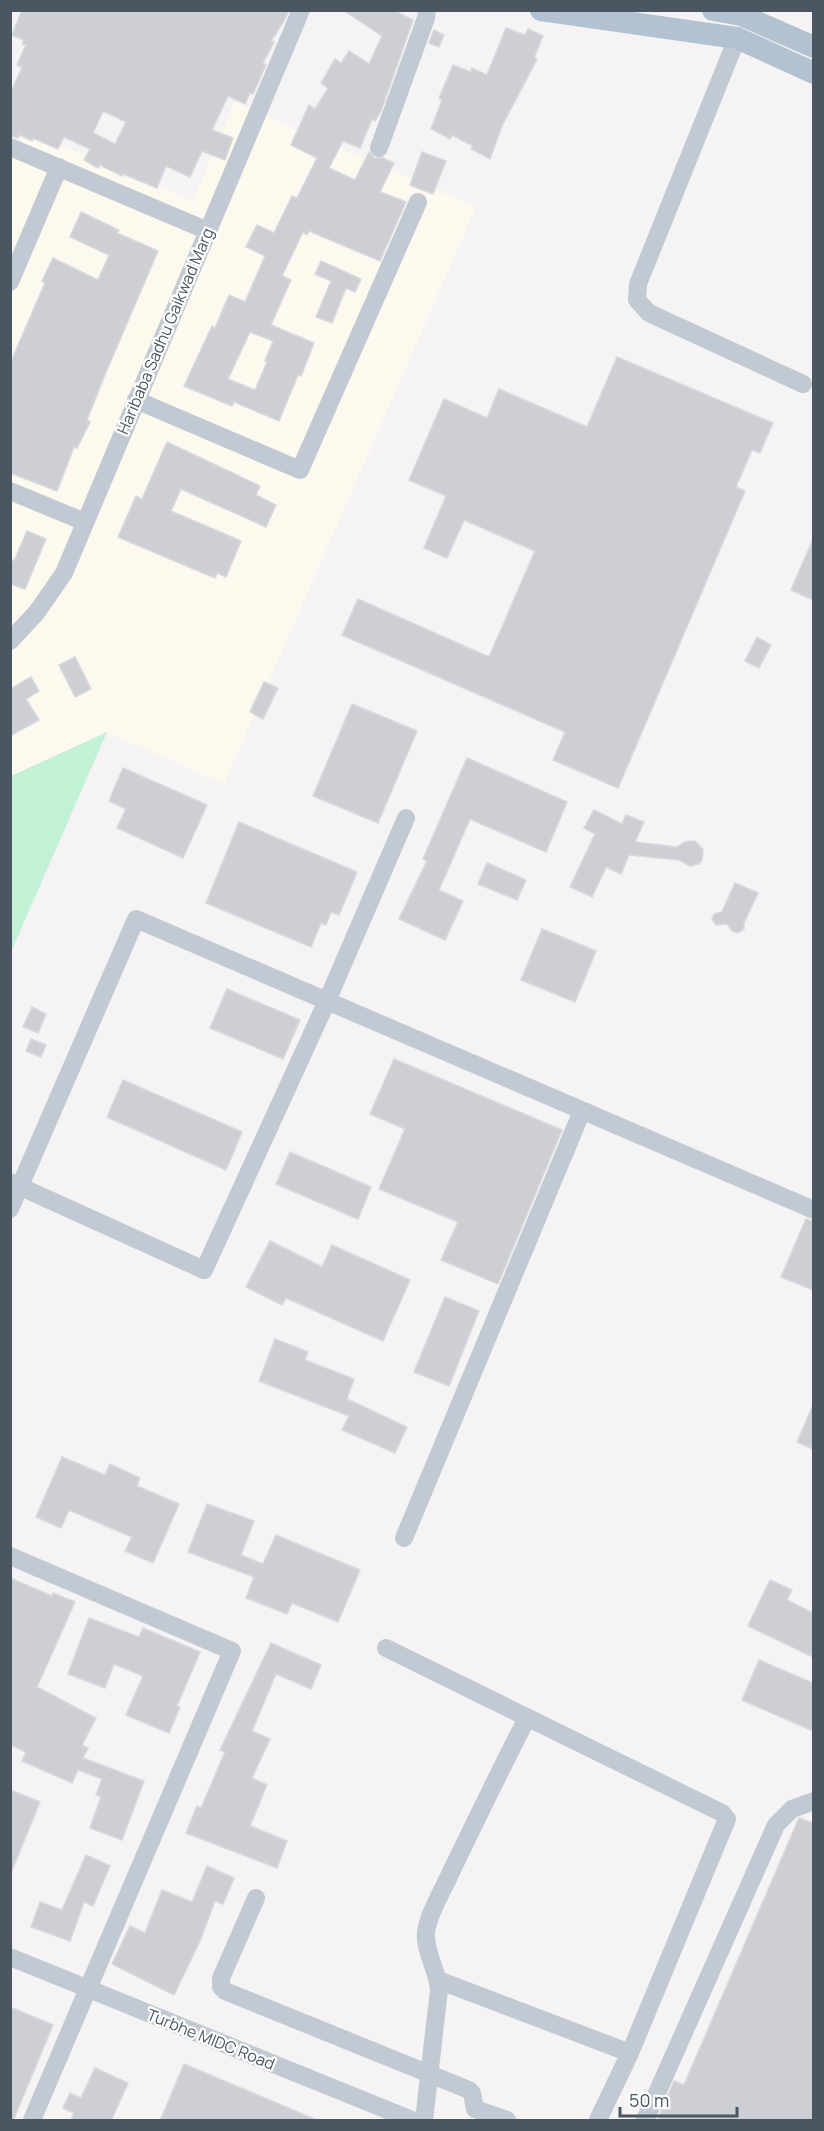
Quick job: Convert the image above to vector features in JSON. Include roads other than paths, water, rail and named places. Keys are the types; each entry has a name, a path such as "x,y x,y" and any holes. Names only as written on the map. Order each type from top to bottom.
{"main road":[{"path":"712,10 743,13 813,47"},
{"path":"552,11 737,38 813,73"}],"street":[{"name":"Haribaba Sadhu Gaikwad Marg","path":"10,641 38,612 63,573 301,10"},
{"path":"379,148 427,10"},
{"path":"737,38 638,284 637,300 649,313 802,384"},
{"path":"10,147 208,231"},
{"path":"10,282 59,167"},
{"path":"136,400 300,470 418,202"},
{"path":"10,491 85,522"},
{"path":"15,1184 204,1270 327,1001 406,818"},
{"path":"10,1209 15,1184 136,919 813,1210"},
{"path":"404,1538 582,1111"},
{"path":"10,1557 232,1651 32,2121"},
{"path":"386,1648 722,1813 727,1819 630,2053 598,2121"},
{"path":"424,2121 438,1980 426,1933 431,1917 486,1799 527,1718"},
{"path":"645,2121 776,1825 792,1809 813,1801"},
{"path":"256,1898 221,1978 221,1987 225,1991 471,2091 475,2109 507,2121"},
{"name":"Turbhe MIDC Road","path":"10,1957 370,2113 412,2121"},
{"path":"438,1980 630,2053"}]}
